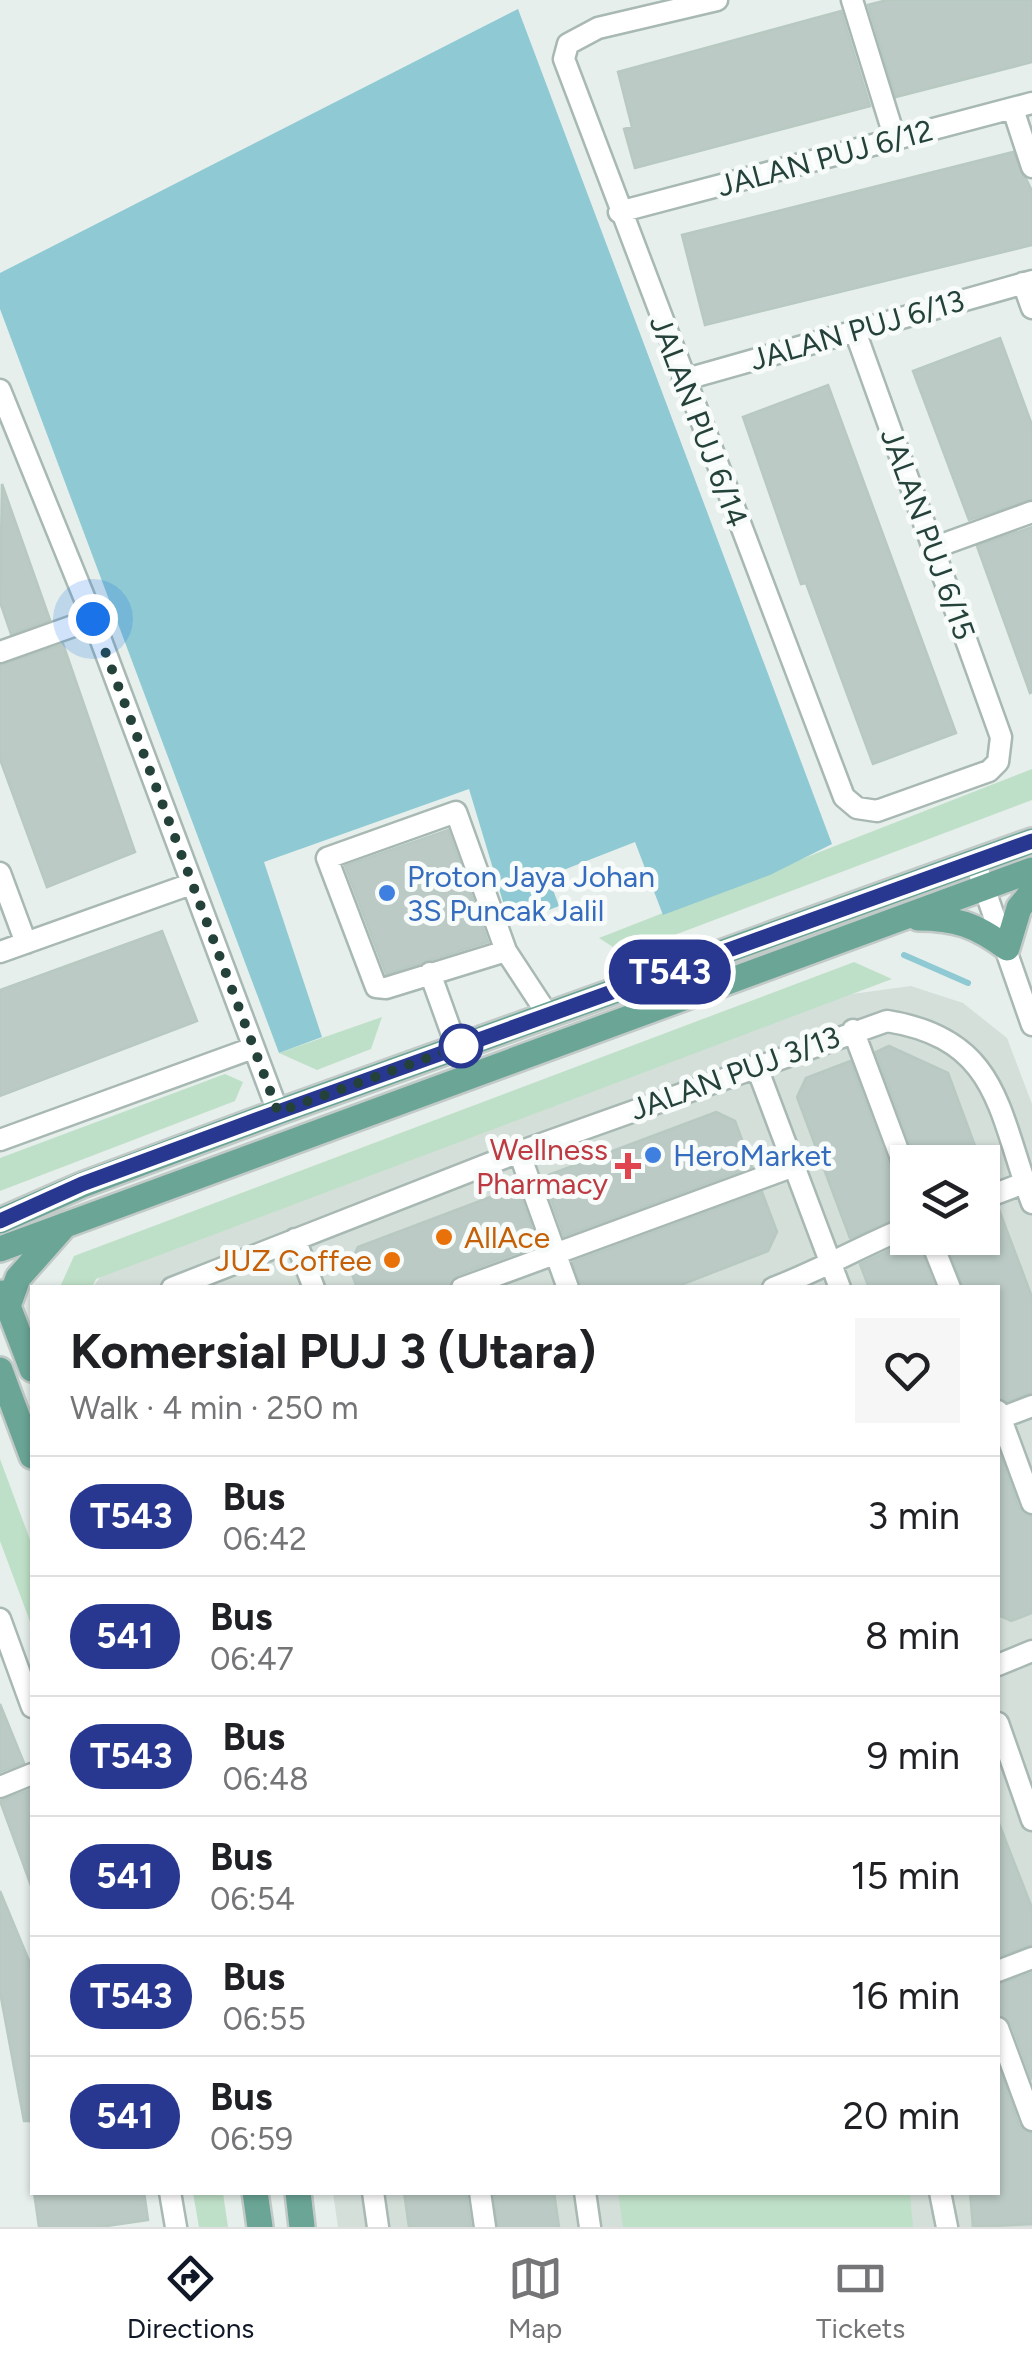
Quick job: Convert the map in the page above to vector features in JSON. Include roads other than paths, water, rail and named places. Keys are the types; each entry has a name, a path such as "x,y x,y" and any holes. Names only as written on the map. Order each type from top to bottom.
{"main road":[{"path":"0,1221 82,1184 1032,841"},
{"path":"0,1249 1032,870"},
{"path":"902,918 952,918 976,924 1007,948 1018,908 1032,892"},
{"path":"30,1365 4,1295 64,1225"},
{"path":"0,1370 30,1451"},
{"path":"255,2195 260,2227"},
{"path":"298,2195 302,2227"}],"street":[{"name":"JALAN PUJ 6/14","path":"717,0 598,28 568,44 564,59 683,380 844,797 857,808 877,811 977,777 998,762 1000,737"},
{"path":"852,0 895,139"},
{"path":"1022,106 1032,168"},
{"name":"JALAN PUJ 6/12","path":"619,212 1022,106"},
{"path":"1027,282 1032,308"},
{"name":"JALAN PUJ 6/13","path":"683,380 1027,282"},
{"name":"JALAN PUJ 6/15","path":"855,331 1000,737"},
{"path":"0,390 93,619 278,1112"},
{"path":"933,548 1032,512"},
{"path":"0,652 93,619"},
{"path":"506,951 386,988 376,987 331,870 330,855 456,812 506,951 548,1015"},
{"path":"975,862 1032,1024"},
{"path":"0,873 26,943"},
{"path":"0,952 191,884"},
{"path":"430,973 458,1048"},
{"name":"JALAN PUJ 3/13","path":"204,1282 295,1239 518,1152 887,1021 927,1029 971,1055 988,1077 1024,1183"},
{"path":"854,1030 896,1145"},
{"path":"0,1140 253,1048"},
{"path":"756,1065 839,1285"},
{"path":"518,1152 567,1285"},
{"path":"470,1285 794,1166"},
{"path":"1000,1192 1024,1183 1032,1204"},
{"path":"781,1285 832,1266 850,1250 890,1235"},
{"path":"295,1239 313,1285"},
{"path":"937,1255 949,1285"},
{"path":"1000,1415 1032,1406"},
{"path":"1000,1421 1032,1503"},
{"path":"0,1619 30,1702"},
{"path":"1000,1664 1032,1651"},
{"path":"1000,1730 1032,1820"},
{"path":"0,1787 30,1775"},
{"path":"1000,1970 1032,1958"},
{"path":"1000,2033 1032,2120"},
{"path":"171,2195 176,2227"},
{"path":"373,2195 378,2227"},
{"path":"480,2195 484,2227"},
{"path":"585,2195 590,2227"},
{"path":"941,2195 947,2227"}],"water":[{"path":"518,9 832,844 770,875 663,915 635,842 548,876 559,906 510,925 469,789 264,862 322,1037 279,1053 0,309 0,273"}],"waterway":[{"path":"904,955 968,983"}],"place":[{"name":"Proton Jaya Johan 3S Puncak Jalil","path":"387,893"},
{"name":"HeroMarket","path":"653,1155"},
{"name":"Wellness Pharmacy","path":"628,1166"},
{"name":"AllAce","path":"444,1237"},
{"name":"JUZ Coffee","path":"392,1260"}]}
